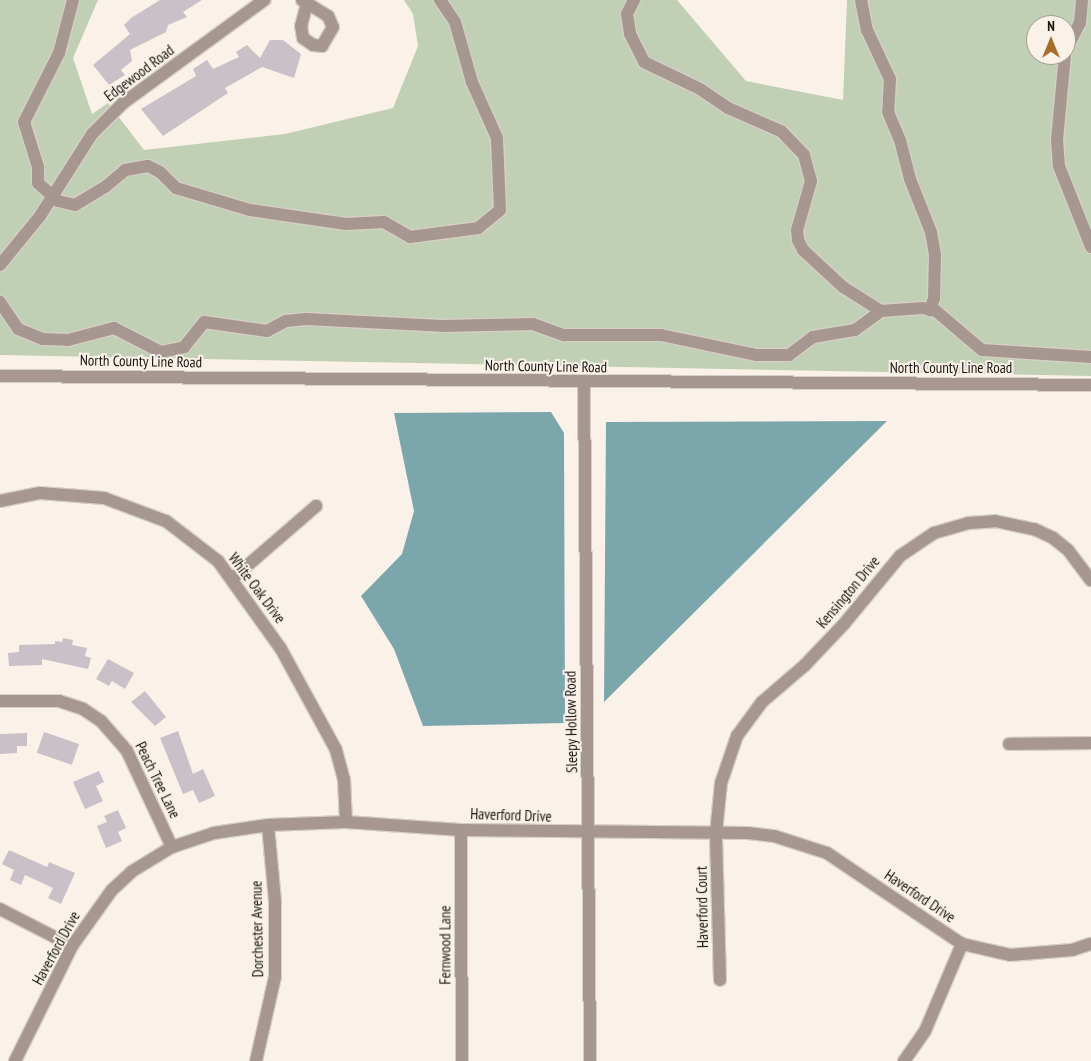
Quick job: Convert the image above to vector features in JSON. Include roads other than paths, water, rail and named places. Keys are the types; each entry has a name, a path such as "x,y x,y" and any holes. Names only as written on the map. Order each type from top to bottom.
{"street":[{"path":"73,0 62,46 24,122 38,167 38,183 58,201 76,205 105,187 125,170 148,166 160,172 176,188 250,210 346,224 384,222 410,237 478,228 500,210 496,138 472,82 455,22 440,0"},
{"name":"Edgewood Road","path":"0,265 40,216 92,134 122,103 264,0"},
{"path":"634,0 627,14 630,34 644,62 700,90 728,108 781,131 804,155 811,181 797,230 798,240 803,250 843,287 881,311 930,310 982,350 1091,357"},
{"path":"861,0 866,30 890,79 888,112 900,140 910,179 931,232 935,255 934,298 930,310"},
{"path":"1076,31 1080,23 1082,0"},
{"path":"1064,65 1057,139 1059,166 1091,247"},
{"path":"0,302 18,329 43,339 68,340 114,328 161,352 184,347 204,322 267,331 286,320 306,319 451,326 533,324 564,335 661,335 757,355 789,355 814,337 856,330 881,311"},
{"name":"North County Line Road","path":"0,376 1091,386"},
{"name":"Sleepy Hollow Road","path":"584,382 590,1061"},
{"name":"White Oak Drive","path":"0,501 63,493 125,503 184,532 233,578 281,649 336,750 344,779 346,822"},
{"path":"233,578 316,506"},
{"name":"Kensington Drive","path":"716,833 721,783 737,736 746,722 762,702 805,665 844,624 886,571 915,543 934,533 968,523 994,521 1014,524 1053,538 1082,565 1091,580"},
{"name":"Peach Tree Lane","path":"0,701 59,701 83,709 102,721 127,751 172,847"},
{"path":"1010,744 1091,744"},
{"name":"Haverford Drive","path":"15,1061 72,946 112,890 132,872 172,847 214,833 268,824 346,822 461,830 716,833 774,836 827,853 962,944 1010,955 1072,950 1091,944"},
{"name":"Dorchester Avenue","path":"256,1061 275,977 275,901 268,824"},
{"name":"Fernwood Lane","path":"461,830 462,1061"},
{"name":"Haverford Court","path":"716,833 720,980"},
{"path":"0,909 72,946"},
{"path":"904,1061 925,1031 962,944"}],"water":[{"path":"551,412 564,433 565,723 423,726 394,649 361,596 402,554 414,511 394,413"},
{"path":"887,421 604,702 606,422"}]}
